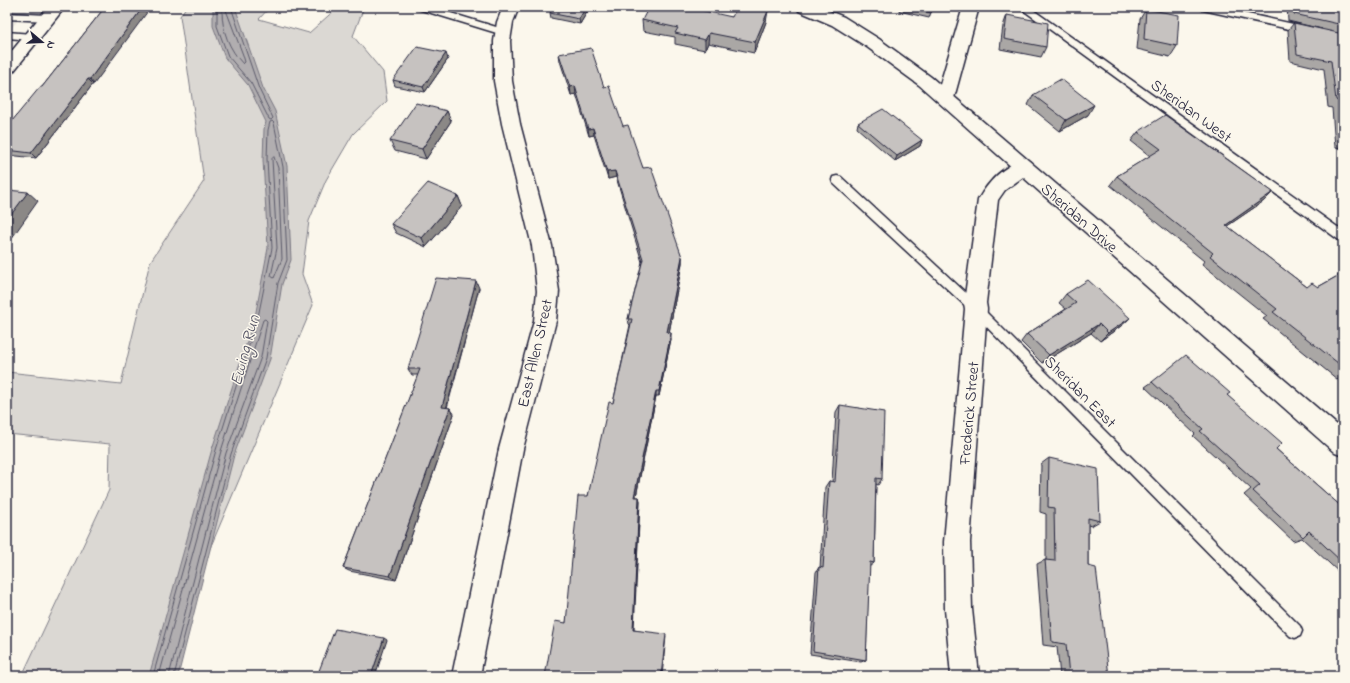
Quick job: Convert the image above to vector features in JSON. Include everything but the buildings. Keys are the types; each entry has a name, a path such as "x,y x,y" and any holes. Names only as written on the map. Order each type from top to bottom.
{"street":[{"name":"East Allen Street","path":"466,676 511,450 545,321 548,291 546,268 537,222 510,124 503,81 501,61 503,32 511,7"},
{"name":"Sheridan Drive","path":"804,7 838,21 873,43 945,98 1343,445"},
{"path":"945,98 971,7"},
{"path":"7,68 53,12"},
{"name":"Frederick Street","path":"965,676 960,636 957,542 976,309 975,303 988,200 992,192 1004,179 1023,167"}],"lane":[{"path":"421,7 503,32"},
{"name":"Sheridan West","path":"1023,7 1343,236"},
{"path":"1203,7 1320,32"},
{"path":"7,16 53,12"},
{"path":"7,35 32,37"},
{"name":"Sheridan East","path":"837,180 976,309 1296,631"}],"shaded area":[{"path":"7,7 30,7 7,33"},
{"path":"186,7 270,7 259,19 309,33 338,7 364,7 353,36 383,72 387,101 353,134 326,180 309,221 302,274 313,305 156,676 22,676 109,490 110,444 7,434 7,372 121,384 150,262 204,181 180,16"}],"water":[{"path":"213,7 235,7 263,88 275,111 287,166 291,260 282,284 270,359 234,455 178,676 149,676 212,449 255,317 268,248 263,160 264,129 266,122 248,85 225,58 213,26"}],"water label":[{"name":"Ewing Run","path":"244,350"}]}
